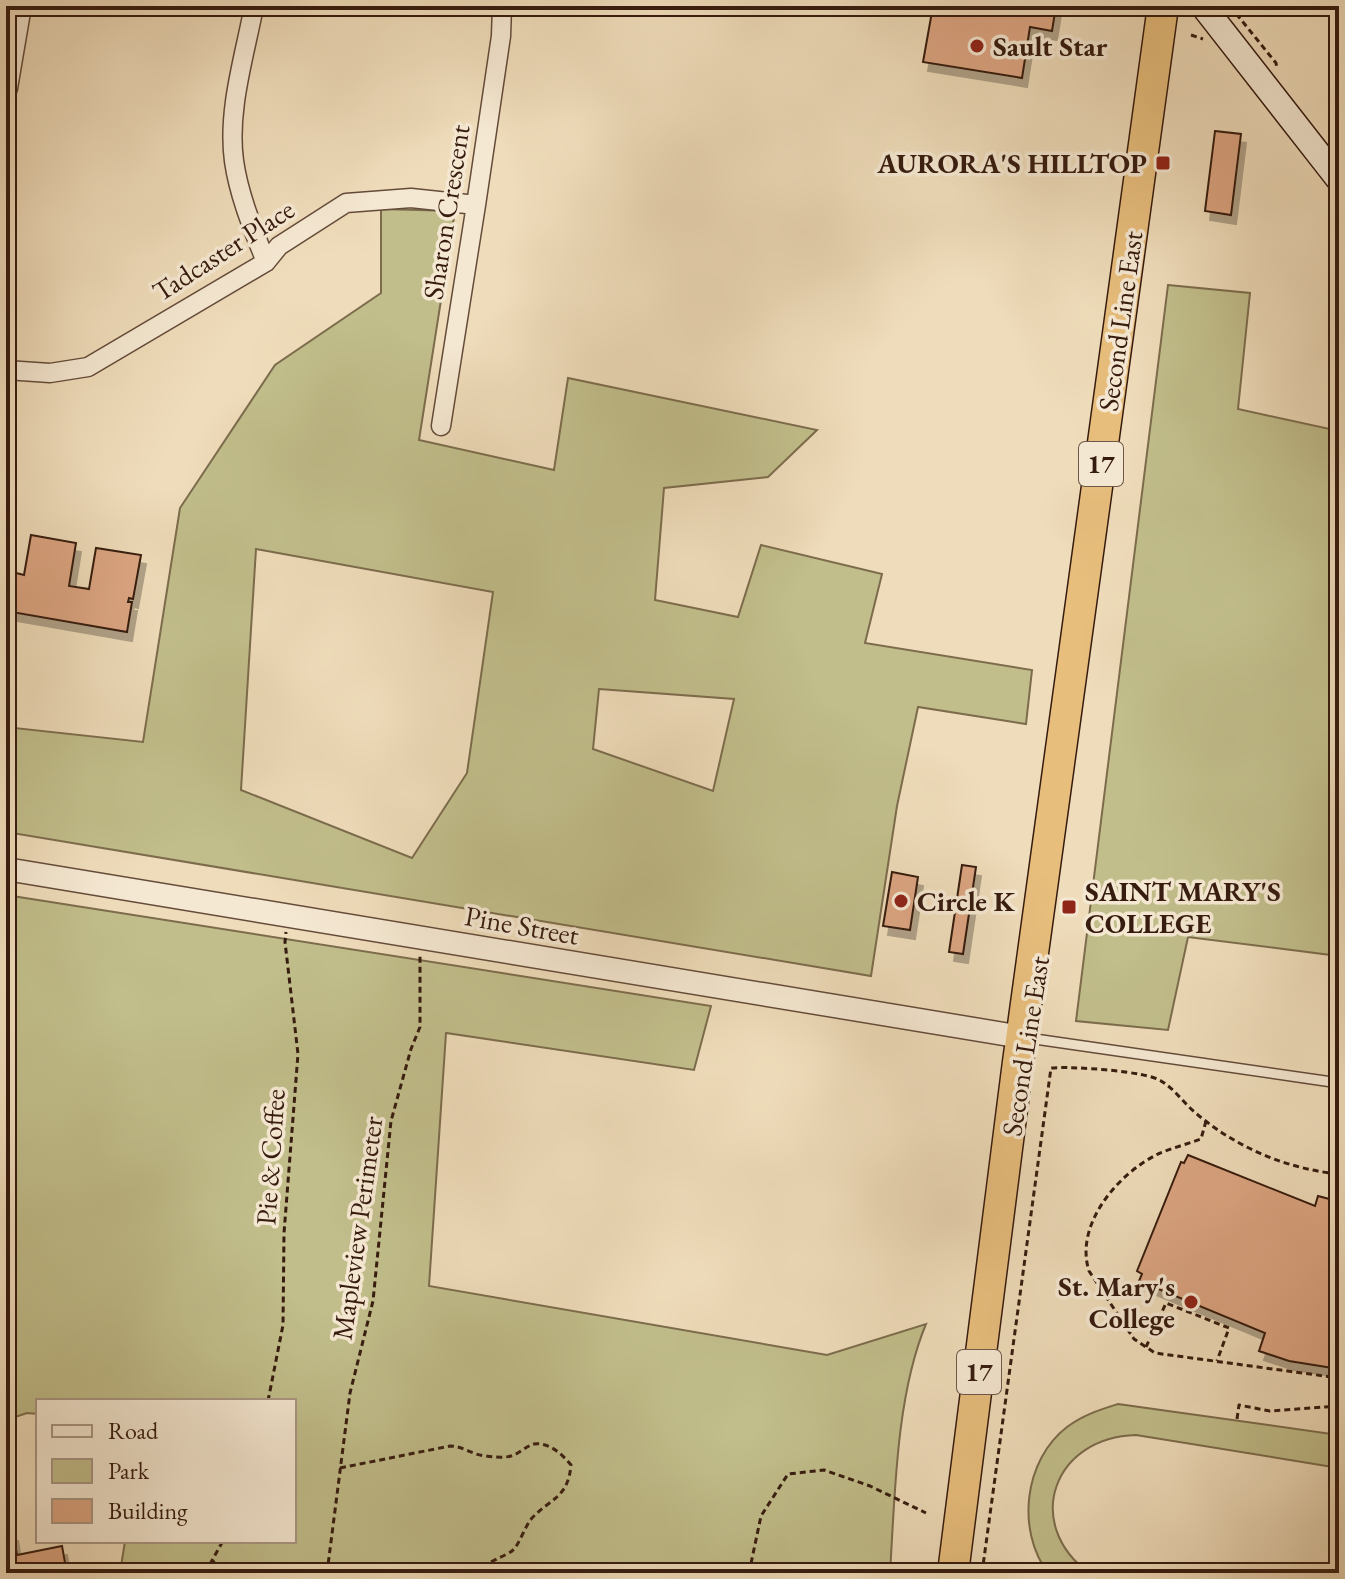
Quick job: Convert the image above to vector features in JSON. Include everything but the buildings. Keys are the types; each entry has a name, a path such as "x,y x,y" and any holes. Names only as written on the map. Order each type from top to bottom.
{"highway":[{"name":"Second Line East","path":"953,1573 1163,6"}],"main road":[{"path":"1203,6 1339,180"}],"street":[{"path":"6,88 20,6"},
{"path":"254,6 234,112 233,158 241,197 266,262"},
{"name":"Sharon Crescent","path":"441,426 501,36 502,6"},
{"name":"Tadcaster Place","path":"6,370 50,373 88,367 266,262 279,246 346,203 411,198 476,205"},
{"name":"Pine Street","path":"6,869 1025,1038"}],"lane":[{"path":"1025,1038 1339,1083"}],"path":[{"name":"Pie & Coffee","path":"268,1399 283,1325 284,1233 298,1054 285,942 289,916"},
{"name":"Mapleview Perimeter","path":"327,1573 350,1393 373,1301 391,1121 420,1027 420,938"},
{"path":"982,1573 1051,1068 1078,1066 1158,1078 1206,1121 1252,1150 1287,1164 1339,1174"},
{"path":"1206,1121 1201,1139 1158,1154 1136,1168 1110,1192 1097,1212 1086,1245 1086,1261 1098,1286 1134,1339 1155,1353 1339,1378"},
{"path":"1146,1347 1166,1303 1229,1328 1217,1361"},
{"path":"1237,1419 1239,1405 1270,1411 1339,1406"},
{"path":"340,1468 450,1446 462,1446 478,1455 487,1456 512,1456 532,1444 544,1445 562,1453 571,1465 570,1480 556,1500 533,1517 513,1550 469,1573"},
{"path":"749,1573 761,1516 788,1474 824,1470 870,1486 926,1513"},
{"path":"205,1573 222,1543"},
{"path":"213,1561 222,1573"}],"green space":[{"path":"381,209 455,211 419,440 554,470 568,378 817,430 768,477 664,488 655,600 738,617 761,545 882,574 865,643 1032,670 1026,724 918,707 897,806 871,976 6,832 6,727 143,742 180,508 275,365 381,293","holes":["256,549 493,592 467,773 412,858 241,790","599,689 734,699 713,791 593,749"]},
{"path":"1168,285 1250,293 1238,409 1339,431 1339,956 1188,937 1168,1030 1076,1021"},
{"path":"6,895 711,1006 694,1070 446,1033 429,1286 827,1355 926,1324 908,1382 903,1414 890,1573 120,1573 125,1543 296,1543 296,1399 36,1399 36,1414 27,1413 6,1420"},
{"path":"1118,1404 1339,1435 1339,1468 1136,1435 1108,1439 1085,1450 1067,1466 1057,1486 1053,1508 1057,1531 1068,1553 1089,1573 1048,1573 1031,1537 1029,1517 1029,1496 1041,1458 1067,1427 1085,1416"}],"place":[{"name":"Sault Star","path":"977,46"},
{"name":"AURORA'S HILLTOP","path":"1163,163"},
{"name":"Circle K","path":"901,901"},
{"name":"SAINT MARY'S COLLEGE","path":"1069,907"},
{"name":"St. Mary's College","path":"1191,1302"}]}
